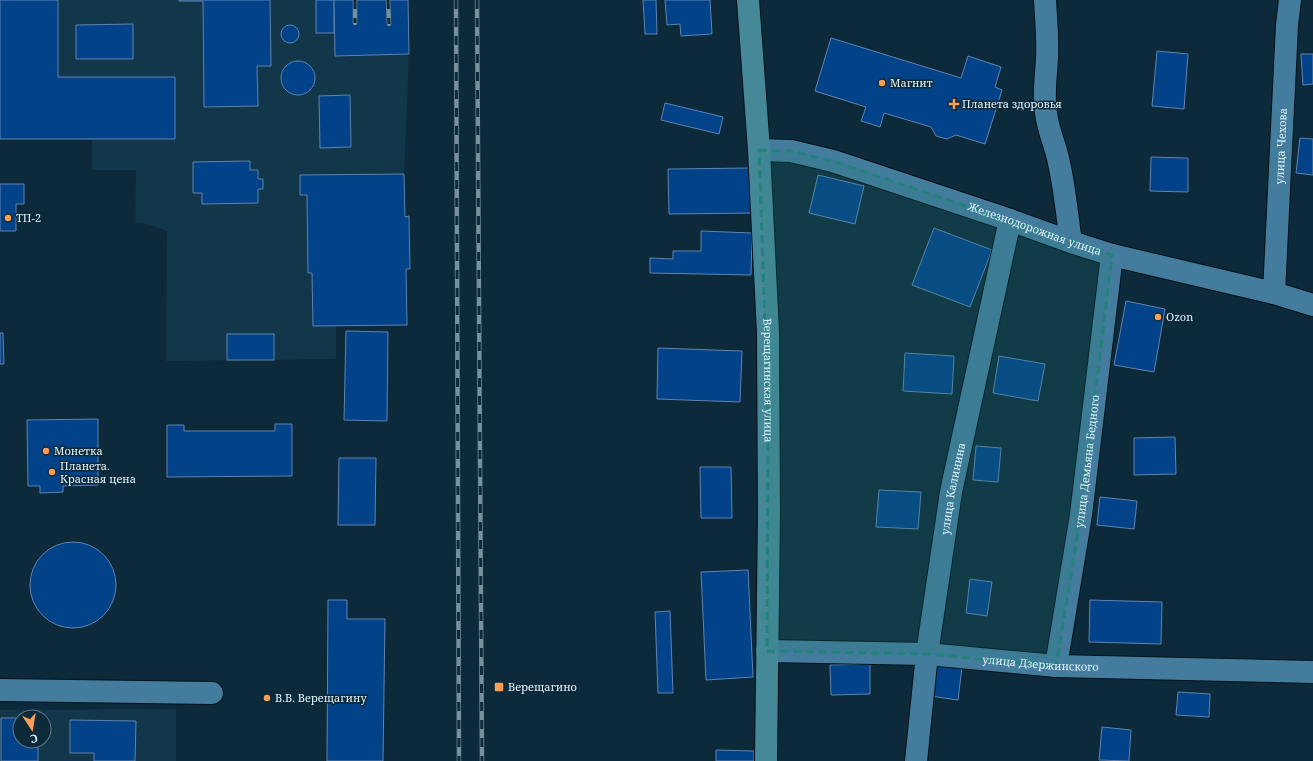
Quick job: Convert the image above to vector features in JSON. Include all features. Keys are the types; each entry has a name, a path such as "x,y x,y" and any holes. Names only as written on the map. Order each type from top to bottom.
{"main road":[{"name":"Верещагинская улица","path":"748,0 759,150 768,332 769,513 766,761"}],"street":[{"path":"1045,0 1047,50 1044,93 1045,113 1048,128 1060,164 1071,242"},
{"name":"улица Чехова","path":"1274,293 1287,25 1290,0"},
{"name":"Железнодорожная улица","path":"759,150 791,151 833,161 1112,255 1274,293 1313,305"},
{"name":"улица Калинина","path":"916,761 927,654 951,492 1010,220"},
{"name":"улица Демьяна Бедного","path":"1056,666 1081,515 1112,255"},
{"name":"улица Дзержинского","path":"767,651 927,654 1056,666 1313,672"},
{"path":"0,690 212,693"}],"highlighted area":[{"path":"759,150 791,151 833,161 1112,255 1081,515 1056,666 927,654 767,651 768,417"}],"shaded area":[{"path":"0,0 408,0 409,54 404,174 405,216 409,216 410,269 406,270 407,325 336,326 336,359 166,361 167,231 147,224 135,223 136,170 92,170 92,139 0,139"},
{"path":"176,709 176,761 0,761 0,710 12,710 12,749 52,749 52,710"}],"building":[{"path":"0,0 58,0 58,77 175,77 175,139 0,139"},
{"path":"179,0 270,0 271,66 257,66 258,106 204,107 203,1"},
{"path":"316,0 334,0 334,33 316,33"},
{"path":"334,0 408,0 409,54 335,56"},
{"path":"643,0 656,0 657,34 645,34"},
{"path":"665,0 710,0 712,34 681,36 680,24 667,25"},
{"path":"133,24 133,59 76,59 76,25"},
{"path":"290,25 296,28 299,34 296,40 290,43 284,40 281,34 284,28"},
{"path":"831,38 961,78 968,56 1001,67 995,87 1002,90 985,144 956,135 947,139 936,136 931,127 884,113 880,127 861,121 866,107 815,91"},
{"path":"1157,51 1188,54 1184,109 1152,106"},
{"path":"1301,54 1313,54 1313,84 1303,85"},
{"path":"298,61 310,66 315,78 310,90 298,95 286,90 281,78 286,66"},
{"path":"350,95 351,147 320,148 319,96"},
{"path":"665,103 723,117 719,134 661,120"},
{"path":"1300,138 1313,139 1313,175 1296,173"},
{"path":"1151,157 1188,158 1188,192 1150,191"},
{"path":"250,161 250,170 258,170 258,179 263,179 263,189 258,189 258,203 202,204 202,193 193,193 193,162"},
{"path":"751,168 751,213 669,214 668,169"},
{"path":"404,174 405,217 409,216 410,269 406,269 407,325 313,326 312,273 308,273 307,195 300,195 300,175"},
{"path":"818,175 864,186 855,224 809,213"},
{"name":"ТП-2","path":"0,184 24,184 24,204 16,204 16,231 0,231"},
{"path":"934,228 992,250 970,307 912,285"},
{"path":"701,231 752,233 751,275 650,273 650,258 673,259 673,251 701,251"},
{"path":"1126,301 1165,309 1154,372 1114,365"},
{"path":"346,331 388,332 387,421 344,420"},
{"path":"0,333 3,333 4,364 0,364"},
{"path":"227,334 274,334 274,360 227,360"},
{"path":"658,348 742,351 740,402 657,399"},
{"path":"905,353 954,356 952,394 903,391"},
{"path":"999,356 1045,364 1038,401 993,393"},
{"path":"98,419 98,485 63,486 63,492 40,493 40,486 28,486 27,420"},
{"path":"275,424 292,424 292,476 167,477 167,425 184,425 184,431 275,431"},
{"path":"1175,437 1176,474 1134,475 1134,438"},
{"path":"976,446 1001,448 998,482 973,480"},
{"path":"339,458 376,458 375,525 338,525"},
{"path":"700,467 731,467 732,518 701,518"},
{"path":"879,490 921,492 918,529 876,527"},
{"path":"1100,497 1137,501 1134,529 1097,525"},
{"path":"65,542 81,542 90,545 104,554 113,568 116,577 116,593 113,602 104,616 90,625 81,628 65,628 49,621 42,616 37,609 30,593 30,577 37,561 42,554 49,549"},
{"path":"748,570 753,677 706,680 701,572"},
{"path":"970,579 992,582 987,616 966,613"},
{"path":"328,600 347,600 347,619 385,619 383,761 327,761"},
{"path":"1090,600 1162,602 1161,644 1089,642"},
{"path":"670,611 673,693 658,693 655,612"},
{"path":"870,664 870,694 831,695 830,665"},
{"path":"934,664 962,667 958,700 930,696"},
{"path":"1178,692 1210,694 1209,717 1176,715"},
{"path":"1,718 12,718 12,749 38,749 38,761 1,761"},
{"path":"70,720 136,721 135,761 94,761 94,753 70,753"},
{"path":"1102,727 1131,730 1129,761 1099,760"},
{"path":"716,750 754,751 754,761 716,761"}],"railway":[{"path":"355,0 355,23"},
{"path":"388,0 389,24"},
{"path":"456,0 459,761"},
{"path":"477,0 482,761"}],"place":[{"name":"Магнит","path":"882,83"},
{"name":"Планета здоровья","path":"954,104"},
{"name":"ТП-2","path":"8,218"},
{"name":"Ozon","path":"1158,317"},
{"name":"Монетка","path":"46,451"},
{"name":"Планета. Красная цена","path":"52,472"},
{"name":"Верещагино","path":"499,687"},
{"name":"В.В. Верещагину","path":"267,698"}]}
